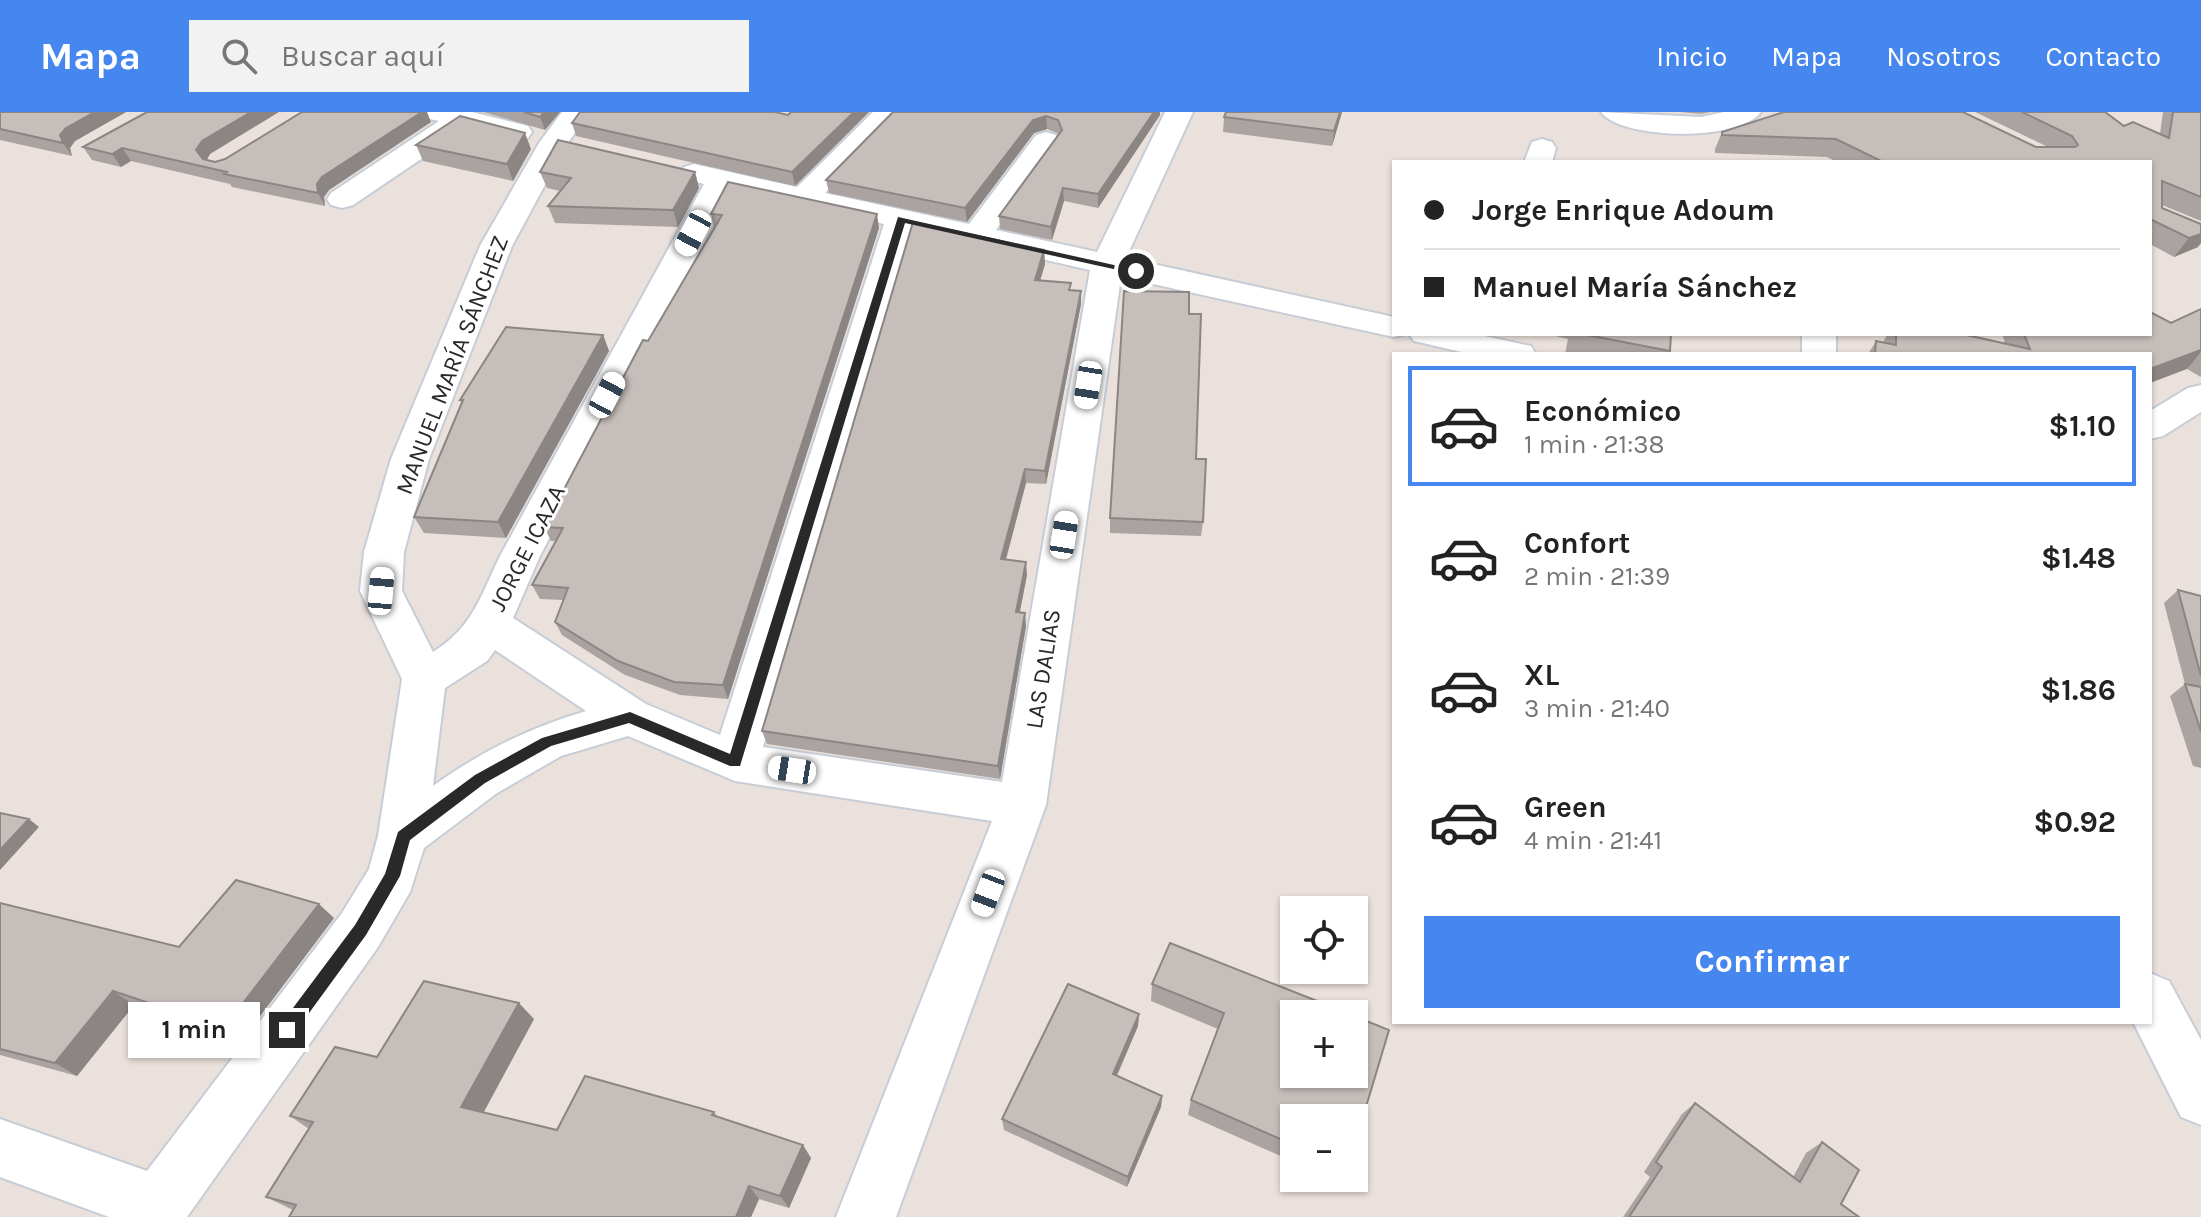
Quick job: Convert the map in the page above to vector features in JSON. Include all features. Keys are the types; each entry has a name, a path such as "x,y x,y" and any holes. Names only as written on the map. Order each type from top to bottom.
{"street":[{"name":"MANUEL MARÍA SÁNCHEZ","path":"424,679 381,591 384,552 410,459 496,246 568,146 576,112"},
{"path":"802,199 889,112"},
{"name":"LAS DALIAS","path":"866,1217 1022,805 1107,265 1179,112"},
{"path":"1615,112 1659,122 1714,125 1747,112"},
{"path":"342,199 449,115 568,146"},
{"path":"975,237 1046,141"},
{"path":"661,166 1392,327"},
{"name":"JORGE ICAZA","path":"722,179 520,556 489,624 630,717 735,762 1022,805"},
{"path":"735,762 901,219"},
{"path":"1439,336 1500,345"},
{"path":"2152,426 2201,396"},
{"path":"0,1148 154,1211 360,930 392,876 403,836 424,679 472,649 489,624"},
{"path":"403,836 480,779 547,742 630,717"},
{"path":"2152,1003 2201,1097"}],"building":[{"path":"0,112 95,112 66,128 60,135 63,143 0,129"},
{"path":"147,112 251,112 202,141 196,150 203,159 215,162 302,112 422,112 322,177 317,184 318,193 224,174 227,172 122,148 112,154 83,147"},
{"path":"524,112 544,112 540,117"},
{"path":"580,112 775,112 788,115 791,112 854,112 792,172 572,123"},
{"path":"893,112 1154,112 1098,194 1063,188 1051,227 999,216 1062,130 1058,120 1046,116 1033,120 965,208 826,180"},
{"path":"1226,112 1340,112 1334,131 1224,117"},
{"path":"1784,112 1963,112 2036,147 2075,147 2078,145 2072,136 2022,112 2105,112 2124,126 2133,122 2169,138 2173,112 2201,112 2201,197 2162,181 2162,208 2201,224 2201,234 2189,238 2152,220 2152,160 1879,160 1836,139 1722,135 1722,132"},
{"path":"460,116 525,133 507,164 416,145"},
{"path":"558,140 695,172 673,210 548,206 571,178 540,172"},
{"path":"728,182 877,214 723,685 674,682 618,661 555,622 568,588 532,585 563,528 544,527 643,340 648,341 722,215 711,214"},
{"path":"913,222 1044,250 1035,280 1071,283 1069,290 1081,291 1045,471 1025,469 1001,559 1026,562 1016,612 1025,613 998,766 762,731"},
{"path":"1124,291 1189,292 1189,314 1201,314 1196,459 1206,459 1203,522 1110,518"},
{"path":"2201,309 2201,350 2152,368 2152,352 1875,352 1876,341 1896,345 1896,336 1971,336 2030,349 2025,336 2152,336 2152,313 2171,323"},
{"path":"506,327 603,335 498,522 414,517 463,400 460,400"},
{"path":"1592,336 1671,336 1670,351"},
{"path":"2178,590 2201,596 2201,676"},
{"path":"2185,684 2201,687 2201,731"},
{"path":"0,813 29,819 0,850"},
{"path":"236,880 319,904 224,1028 113,991 55,1063 0,1049 0,903 179,947"},
{"path":"1170,943 1315,1000 1280,1000 1280,1088 1368,1088 1368,1022 1389,1030 1367,1104 1280,1104 1280,1139 1191,1100 1224,1013 1152,984"},
{"path":"424,981 519,1003 461,1107 557,1130 585,1076 714,1112 712,1115 803,1145 780,1196 749,1186 736,1217 289,1217 296,1205 266,1197 313,1122 290,1116 335,1047 377,1057"},
{"path":"1068,984 1139,1014 1113,1074 1162,1096 1128,1177 1002,1119"},
{"path":"1695,1103 1800,1182 1822,1142 1859,1170 1841,1204 1859,1217 1629,1217 1662,1167 1656,1162"}],"route":[{"path":"287,1030 360,930 392,876 403,836 480,779 547,742 630,717 735,762 901,219 1136,271"}]}
